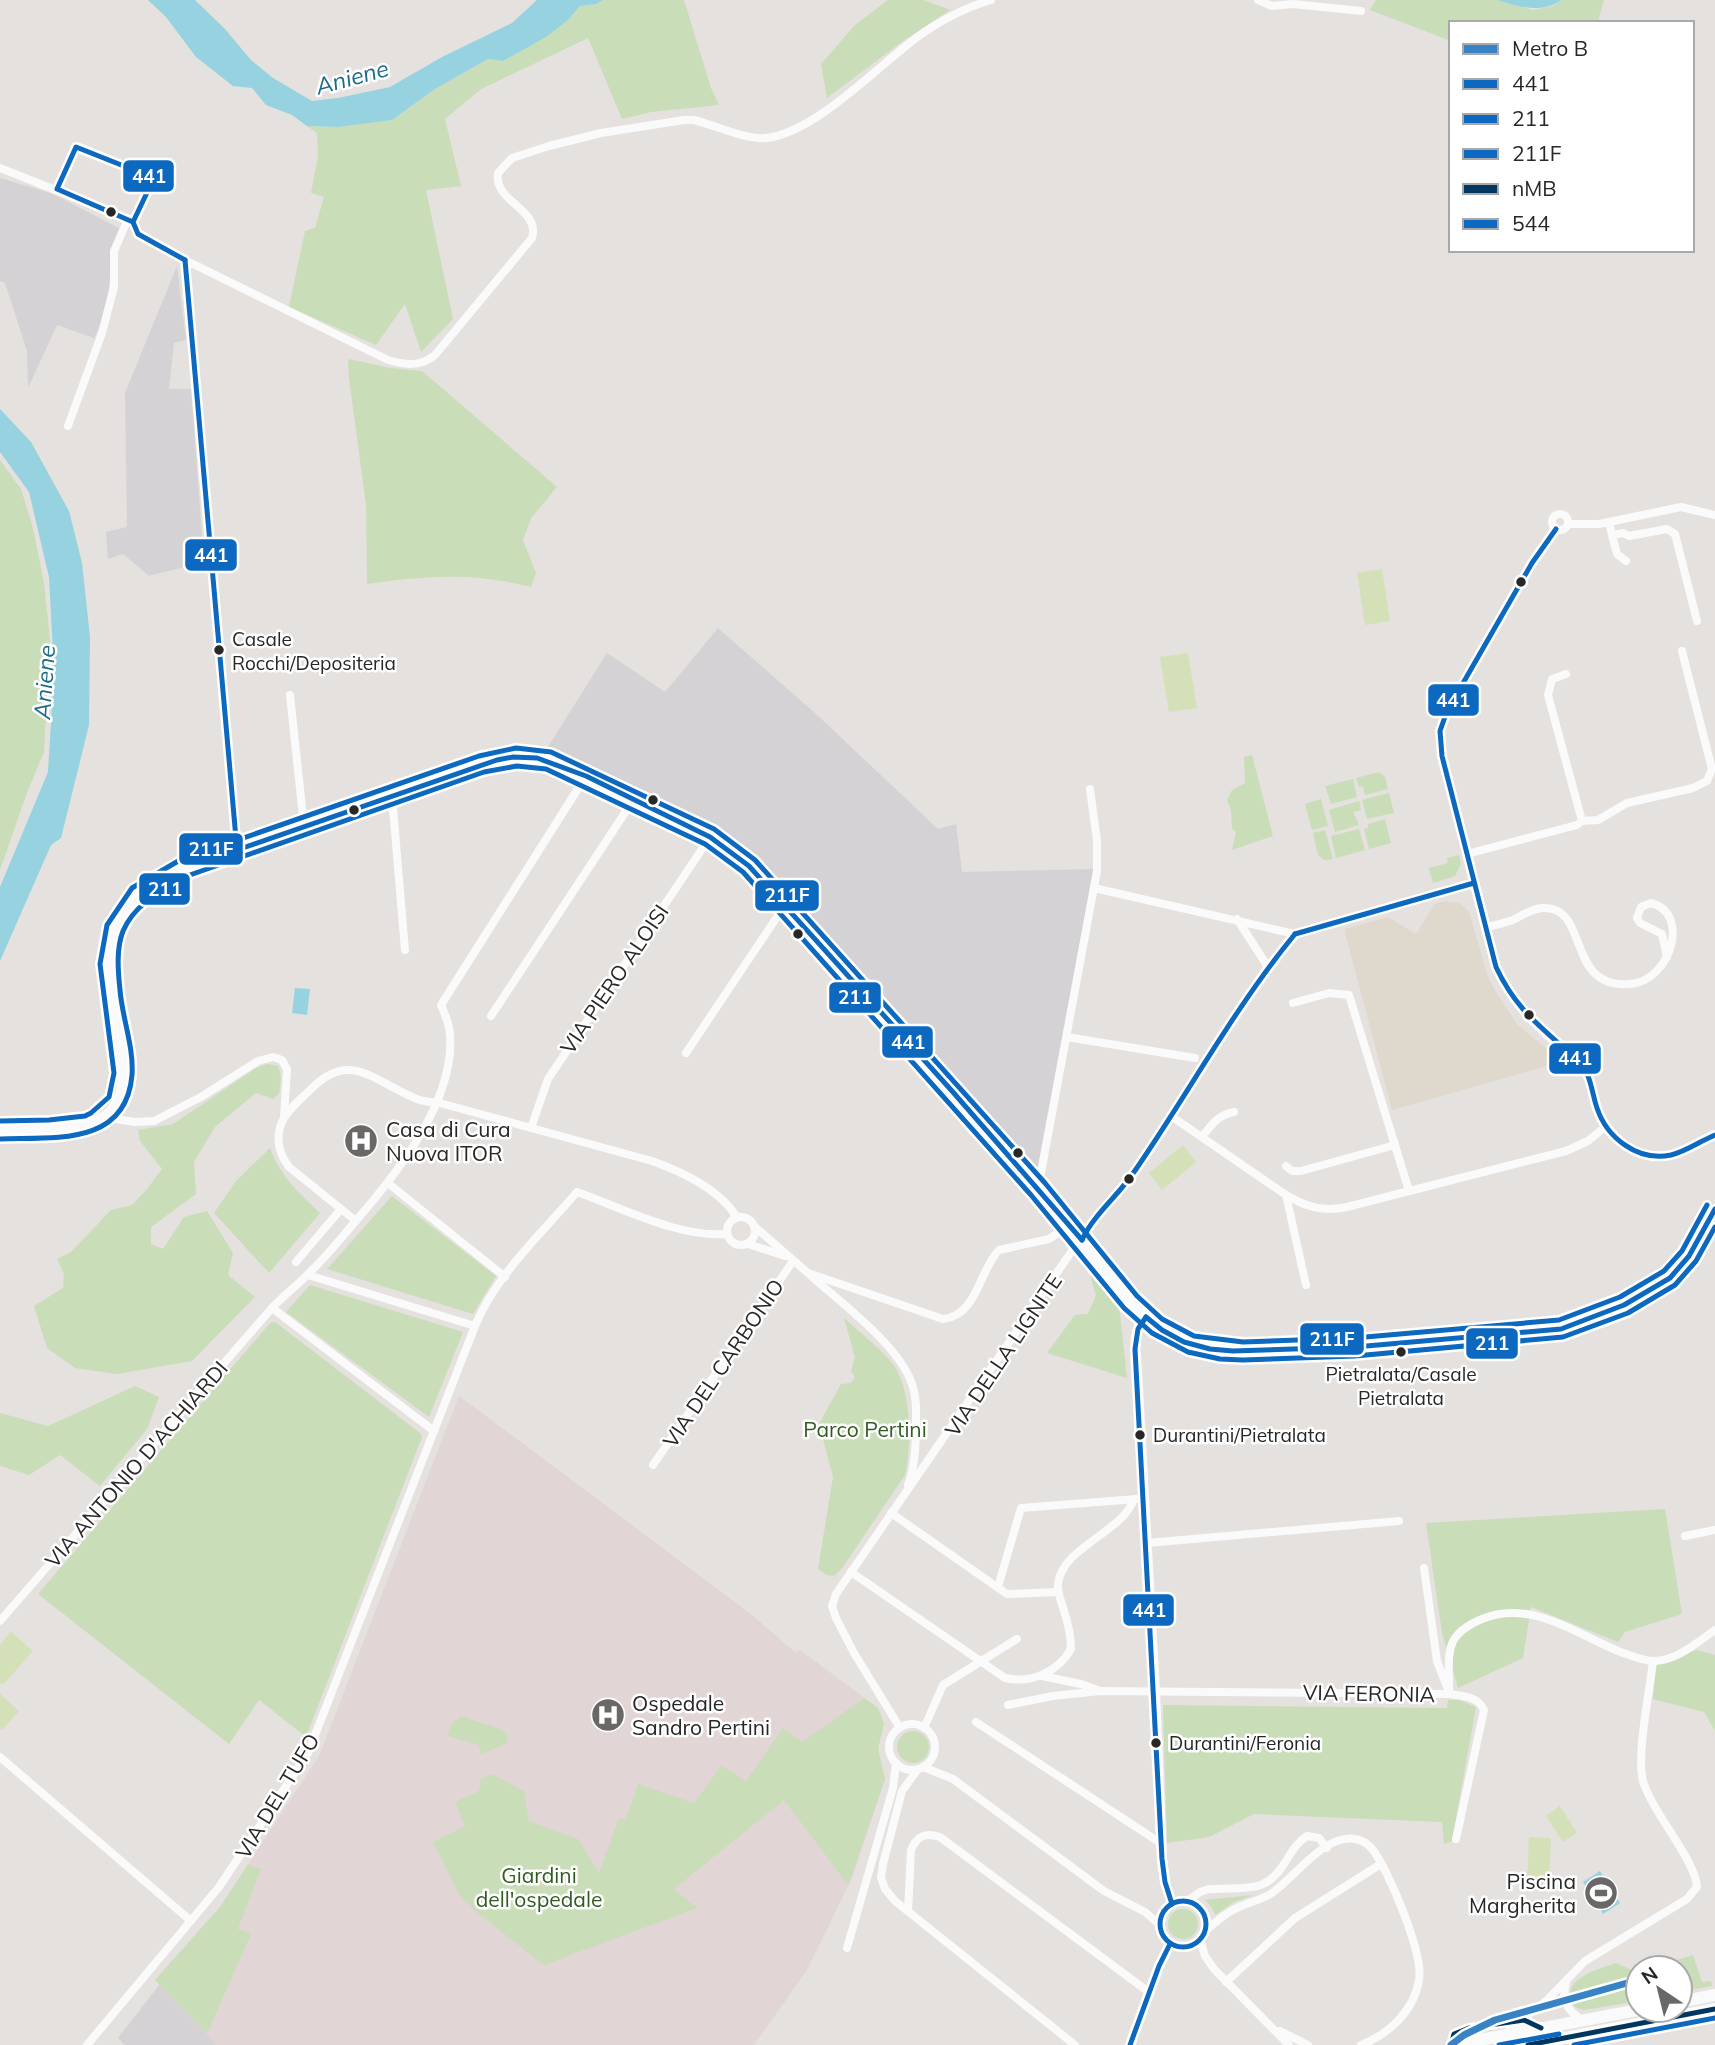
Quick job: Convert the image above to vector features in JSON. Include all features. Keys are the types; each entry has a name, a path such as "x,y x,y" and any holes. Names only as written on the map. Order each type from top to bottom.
{"main road":[{"path":"1694,1999 1715,1995"},
{"path":"1528,2045 1715,2009"},
{"path":"1452,2045 1624,2013"}],"street":[{"path":"0,168 130,221 138,234 185,260 388,360 409,364 425,362 435,355 468,317 532,238 534,230 531,219 506,197 498,183 498,173 506,161 517,155 601,133 684,120 694,120 754,137 777,136 816,117 933,26 991,0"},
{"path":"1258,0 1272,6 1293,4 1361,11"},
{"path":"57,189 76,147 154,178 114,251 114,287 102,333 68,426"},
{"path":"185,260 237,850"},
{"path":"1568,524 1565,515 1557,514 1552,523 1556,529 1563,530 1568,524 1609,522 1681,507 1715,515"},
{"path":"1609,522 1617,554 1626,561"},
{"path":"1556,529 1532,563 1441,725 1442,757 1496,967 1509,996 1542,1032 1582,1065 1588,1075 1598,1112 1614,1139 1629,1149 1661,1156 1681,1152 1715,1135"},
{"path":"1612,535 1623,533 1629,536 1667,529 1675,534 1697,621"},
{"path":"1582,821 1590,823 1598,820 1627,803 1693,788 1710,777 1712,769 1682,651"},
{"path":"1566,674 1552,679 1548,695 1582,821"},
{"path":"290,695 304,826"},
{"path":"0,1130 84,1125 103,1117 113,1109 119,1099 123,1082 108,966 110,943 118,921 136,898 160,879 482,764 513,757 548,760 586,776 710,837 749,866 1070,1225 1119,1288 1146,1317 1170,1335 1191,1344 1243,1351 1355,1347 1561,1329 1624,1305 1670,1278 1689,1256 1715,1209"},
{"name":"VIA ANTONIO D'ACHIARDI","path":"0,1621 272,1308 308,1275 389,1184 414,1146 436,1102 450,1049 450,1030 441,1004 586,776"},
{"path":"1038,1189 1094,888 1097,849 1090,789"},
{"path":"392,796 405,950"},
{"path":"491,1016 634,799"},
{"path":"1467,854 1577,825 1582,821"},
{"name":"VIA PIERO ALOISI","path":"531,1128 548,1079 710,837"},
{"path":"1094,888 1294,934 1474,883"},
{"path":"1487,927 1512,920 1535,909 1554,909 1570,921 1588,967 1602,978 1618,984 1636,983 1651,977 1661,968 1667,957 1672,935 1669,917 1657,905 1645,904 1638,910 1638,921 1662,934 1667,957"},
{"path":"686,1053 785,905"},
{"path":"1237,919 1268,967"},
{"name":"VIA DELLA LIGNITE","path":"900,1728 832,1611 834,1599 1087,1229 1132,1175 1268,967 1294,934"},
{"path":"1293,1003 1329,993 1349,995 1409,1191"},
{"path":"1066,1037 1195,1058"},
{"path":"103,1117 135,1122 154,1121 201,1097 258,1061 273,1057 282,1060 287,1069 284,1116 278,1140 286,1163 355,1221"},
{"path":"284,1116 325,1076 342,1070 359,1071 421,1101 436,1102 646,1159 675,1170 709,1189 737,1217 747,1218 898,1357 913,1387 916,1402 915,1455 904,1493"},
{"path":"1202,1137 1215,1120 1223,1114 1234,1112"},
{"path":"1171,1116 1300,1204 1325,1210 1347,1208 1566,1151 1588,1142 1605,1127"},
{"path":"1286,1166 1292,1171 1300,1171 1395,1144"},
{"path":"389,1184 505,1277"},
{"name":"VIA DEL TUFO","path":"92,2043 232,1870 308,1753 475,1325 485,1305 505,1277 577,1192 683,1229 707,1235 727,1234"},
{"path":"1286,1195 1306,1285"},
{"path":"296,1262 341,1209"},
{"path":"737,1217 729,1223 727,1234 735,1244 748,1244 790,1259"},
{"path":"808,1273 930,1316 947,1318 963,1310 975,1295 999,1250 1049,1239 1070,1225"},
{"path":"748,1244 755,1235 755,1227"},
{"name":"VIA DEL CARBONIO","path":"653,1465 790,1259"},
{"path":"308,1275 475,1325"},
{"path":"272,1308 434,1432"},
{"path":"1146,1317 1137,1329 1136,1341 1139,1499 1147,1543 1164,1876 1172,1904"},
{"path":"915,1455 920,1464 928,1464"},
{"path":"998,1587 1021,1508 1139,1499"},
{"path":"1039,1676 1057,1668 1071,1649 1067,1620 1058,1592 1060,1577 1068,1563 1128,1512 1139,1499"},
{"path":"891,1513 1007,1594 1058,1592"},
{"path":"1147,1543 1399,1521"},
{"path":"1685,1536 1715,1530"},
{"path":"1424,1568 1437,1661 1449,1693 1469,1697 1481,1704 1484,1710 1457,1839"},
{"path":"850,1572 1007,1679 1039,1676 1081,1684 1101,1691"},
{"name":"VIA FERONIA","path":"1101,1691 1449,1693 1454,1636 1472,1623 1502,1614 1527,1614 1545,1618 1602,1645 1653,1661"},
{"path":"1502,2036 1567,1981 1588,1958 1688,1899 1697,1888 1697,1881 1690,1867 1648,1794 1642,1775 1642,1756 1653,1661 1679,1654 1715,1630"},
{"path":"924,1728 943,1685 1017,1639"},
{"path":"1008,1705 1053,1696 1101,1691"},
{"path":"976,1722 1162,1844"},
{"path":"1075,2045 908,1911 885,1889 881,1878 883,1864 902,1791 921,1768 932,1759 935,1748 932,1736 924,1728 912,1725 900,1728 893,1736 890,1747 896,1763 907,1770 921,1768 953,1779 1104,1891 1150,1915 1160,1925"},
{"path":"0,1757 191,1921"},
{"path":"847,1948 893,1788 896,1763"},
{"path":"908,1911 911,1850 915,1841 923,1836 930,1834 940,1837 1150,1993"},
{"path":"1327,1848 1319,1838 1307,1836 1296,1845 1278,1871 1263,1884 1200,1892 1187,1901 1172,1904 1163,1914 1160,1925 1170,1944 1185,1947 1234,1909 1274,1892 1304,1862 1341,1840 1359,1840 1372,1849 1381,1864 1406,1921 1420,1976 1413,2000 1400,2019 1382,2035 1361,2045"},
{"path":"1226,1982 1295,1918 1381,1864"},
{"path":"1187,1901 1196,1904 1203,1912 1205,1921 1202,1936 1209,1963 1289,2045"},
{"path":"1130,2045 1159,1966 1170,1944"},
{"path":"1567,1981 1564,1990 1565,2003 1582,2021"},
{"path":"1452,2045 1452,2036 1461,2030 1524,2020 1541,2028"},
{"path":"1272,2027 1308,2045"}],"shaded area":[{"path":"0,178 53,194 119,228 111,250 105,315 94,338 57,325 28,388 27,351 5,283 0,281"},
{"path":"177,266 186,340 174,343 169,389 191,389 204,562 149,576 123,554 108,559 106,532 127,527 125,393"},
{"path":"718,628 814,712 938,829 956,824 962,872 1094,869 1036,1176 833,948 750,860 725,839 685,817 571,762 544,753 607,653 665,692"},
{"path":"1446,901 1460,903 1469,912 1488,977 1517,1024 1543,1046 1568,1060 1392,1110 1344,929 1388,917 1416,934 1435,904"},
{"name":"Ospedale Sandro Pertini","path":"459,1396 751,1614 796,1653 800,1650 878,1708 884,1723 878,1749 885,1779 853,1876 807,1970 754,2045 217,2045 155,1980 220,1907 319,1756"},
{"path":"160,1984 217,2045 125,2045 118,2038"}],"green space":[{"path":"603,0 684,0 711,88 719,105 651,112 622,119 588,38 481,89 445,119 461,186 426,190 453,319 421,352 405,304 376,345 289,307 305,231 315,228 324,197 311,193 318,156 317,133 307,126 335,127 392,120 435,89 488,59 503,61 568,20 580,6 597,4"},
{"path":"888,0 923,0 950,10 903,41 827,98 821,64 855,25"},
{"path":"1376,0 1497,0 1533,10 1552,6 1562,0 1604,0 1598,21 1449,21 1449,40 1370,10"},
{"path":"348,359 390,368 422,371 557,487 531,518 523,540 536,573 531,587 469,577 409,579 367,584 366,505"},
{"path":"0,460 21,489 33,528 44,583 50,639 44,752 0,870"},
{"path":"1382,569 1390,621 1365,625 1357,573"},
{"path":"1188,653 1197,708 1169,712 1160,657"},
{"path":"1252,755 1273,836 1232,850 1236,832 1232,829 1231,810 1227,800 1232,790 1245,783 1244,757"},
{"path":"1379,772 1385,777 1388,789 1365,795 1363,786 1359,787 1356,778"},
{"path":"1353,779 1357,797 1331,804 1325,786"},
{"path":"1389,793 1394,813 1367,819 1362,800"},
{"path":"1321,799 1328,826 1312,830 1305,804"},
{"path":"1359,801 1361,810 1353,812 1359,825 1335,832 1329,810"},
{"path":"1385,819 1391,843 1369,849 1364,829 1368,828 1368,824"},
{"path":"1359,829 1365,850 1336,858 1331,836"},
{"path":"1325,830 1333,859 1324,860 1318,855 1313,833"},
{"path":"1459,855 1461,864 1455,876 1433,883 1429,868 1448,863 1447,858"},
{"path":"267,1064 278,1066 281,1077 279,1094 273,1099 256,1093 215,1127 194,1162 196,1194 151,1227 151,1244 163,1249 184,1217 207,1211 233,1253 228,1275 255,1297 192,1361 117,1374 75,1368 47,1348 34,1306 63,1288 64,1274 57,1259 71,1252 111,1210 132,1205 162,1169 140,1141 138,1130 173,1124 256,1068"},
{"path":"1183,1145 1196,1162 1162,1190 1149,1173"},
{"path":"270,1148 285,1176 320,1213 269,1273 214,1213 236,1181"},
{"path":"392,1196 496,1276 473,1314 327,1269"},
{"path":"1093,1270 1119,1305 1127,1378 1047,1353 1075,1315 1088,1314 1096,1296 1090,1274"},
{"path":"310,1285 463,1332 429,1417 286,1312"},
{"name":"Parco Pertini","path":"844,1318 881,1351 899,1374 907,1402 909,1448 905,1475 843,1567 834,1576 818,1569 833,1477 819,1424 841,1384 851,1383 855,1377 851,1371 855,1357"},
{"path":"275,1322 422,1437 306,1737 259,1700 229,1744 38,1594 270,1323"},
{"path":"135,1386 159,1397 147,1429 100,1486 60,1455 29,1475 0,1466 0,1413 48,1426"},
{"path":"1665,1509 1682,1614 1625,1632 1618,1642 1531,1607 1523,1658 1458,1688 1442,1633 1426,1523"},
{"path":"11,1632 33,1651 3,1685 0,1683 0,1645"},
{"path":"1697,1650 1715,1655 1715,1731 1704,1712 1653,1699 1656,1665"},
{"path":"0,1694 19,1711 2,1730 0,1728"},
{"name":"Giardini dell'ospedale","path":"864,1698 878,1708 884,1723 878,1749 885,1779 849,1883 784,1800 674,1889 697,1908 544,1965 459,1895 433,1842 465,1826 455,1802 479,1791 481,1779 491,1774 524,1791 529,1821 578,1839 599,1873 619,1818 626,1819 638,1784 694,1803 722,1765 746,1781 783,1728 802,1742"},
{"path":"1448,1700 1459,1700 1476,1707 1452,1841 1444,1844 1442,1822 1254,1814 1209,1837 1167,1843 1163,1705 1447,1708"},
{"path":"461,1716 503,1730 508,1736 507,1743 481,1754 478,1745 448,1736 451,1724"},
{"path":"913,1731 924,1736 929,1747 924,1758 913,1763 902,1758 897,1747 902,1736"},
{"path":"1560,1806 1577,1833 1563,1842 1546,1816"},
{"path":"1529,1837 1551,1838 1549,1884 1527,1883"},
{"path":"248,1865 261,1869 238,1929 251,1934 207,2034 155,1980 220,1907"},
{"path":"1254,1895 1234,1902 1215,1915 1205,1900"},
{"path":"1183,1909 1189,1910 1197,1918 1197,1930 1189,1938 1183,1939 1177,1938 1169,1930 1168,1924 1169,1918 1177,1910"},
{"path":"1694,1958 1702,1982 1711,1981 1712,1986 1694,1989"},
{"path":"1616,1963 1624,1967 1624,2003 1584,2010 1575,2007 1571,1989 1590,1973"}],"water":[{"path":"148,0 195,0 225,29 251,60 273,78 312,101 390,87 442,57 512,23 537,0 603,0 597,4 580,6 568,20 546,37 503,61 488,59 435,89 392,120 338,127 307,126 292,115 266,105 252,88 233,86 196,57 166,17"},
{"path":"1497,0 1562,0 1538,8"},
{"path":"0,409 31,442 69,511 82,563 90,637 89,725 61,838 51,845 0,961 0,887 48,772 54,671 49,577 29,492 0,452"},
{"path":"295,988 310,989 307,1015 292,1013"},
{"name":"Piscina Margherita","path":"1600,1871 1620,1903 1603,1914 1583,1882"}],"metro line":[{"name":"B","path":"1451,2045 1464,2035 1495,2020 1624,1984"}],"transit line":[{"name":"441","path":"76,147 154,178 133,222 57,189 76,147"},
{"name":"441","path":"133,222 138,234 185,260"},
{"name":"441","path":"185,260 237,850"},
{"name":"441","path":"1556,529 1532,563 1447,711 1440,731 1442,756 1496,967 1523,1009 1584,1068 1602,1119 1608,1129 1625,1145 1647,1155 1671,1155 1715,1135"},
{"name":"211F","path":"0,1121 85,1116 109,1097 114,1073 100,964 107,925 132,888 180,860 479,756 516,748 551,752 714,829 755,860 1045,1183 1137,1296 1162,1319 1194,1336 1243,1342 1354,1338 1559,1320 1620,1297 1664,1271 1682,1251 1707,1205"},
{"name":"441","path":"237,850 497,760 513,757 537,758 586,776 710,837 749,866 1082,1240"},
{"name":"211","path":"0,1139 63,1137 84,1133 102,1126 116,1115 127,1098 132,1064 120,990 119,945 128,921 150,899 187,876 484,772 517,766 546,769 705,844 743,872 1031,1195 1124,1308 1152,1333 1188,1352 1220,1359 1243,1360 1355,1356 1563,1337 1628,1313 1675,1285 1696,1261 1715,1227"},
{"name":"441","path":"1295,934 1474,883"},
{"name":"441","path":"1082,1240 1093,1222 1134,1172 1231,1021 1295,934"},
{"name":"441","path":"1146,1317 1184,1342 1210,1349 1233,1351 1355,1347 1561,1329 1624,1305 1670,1278 1689,1256 1715,1209"},
{"name":"441","path":"1146,1317 1138,1329 1135,1349 1162,1859 1172,1904"},
{"name":"441","path":"1183,1901 1199,1908 1206,1924 1199,1940 1183,1947 1167,1940 1160,1924 1167,1908 1183,1901"},
{"name":"441","path":"1130,2045 1159,1966 1170,1944"},
{"name":"nMB","path":"1528,2045 1715,2009"},
{"name":"544","path":"1574,2045 1715,2018"},
{"name":"nMB","path":"1451,2045 1454,2034 1469,2028 1524,2020 1541,2028"},
{"name":"544","path":"1499,2045 1559,2034"}],"place":[{"name":"Casale Rocchi/Depositeria","path":"219,650"},
{"name":"Casa di Cura Nuova ITOR","path":"361,1141"},
{"name":"Pietralata/Casale Pietralata","path":"1401,1352"},
{"name":"Durantini/Pietralata","path":"1140,1435"},
{"name":"Ospedale Sandro Pertini","path":"608,1715"},
{"name":"Durantini/Feronia","path":"1156,1743"},
{"name":"Piscina Margherita","path":"1601,1893"}],"water label":[{"name":"Aniene","path":"352,77"},
{"name":"Aniene","path":"44,682"}]}
